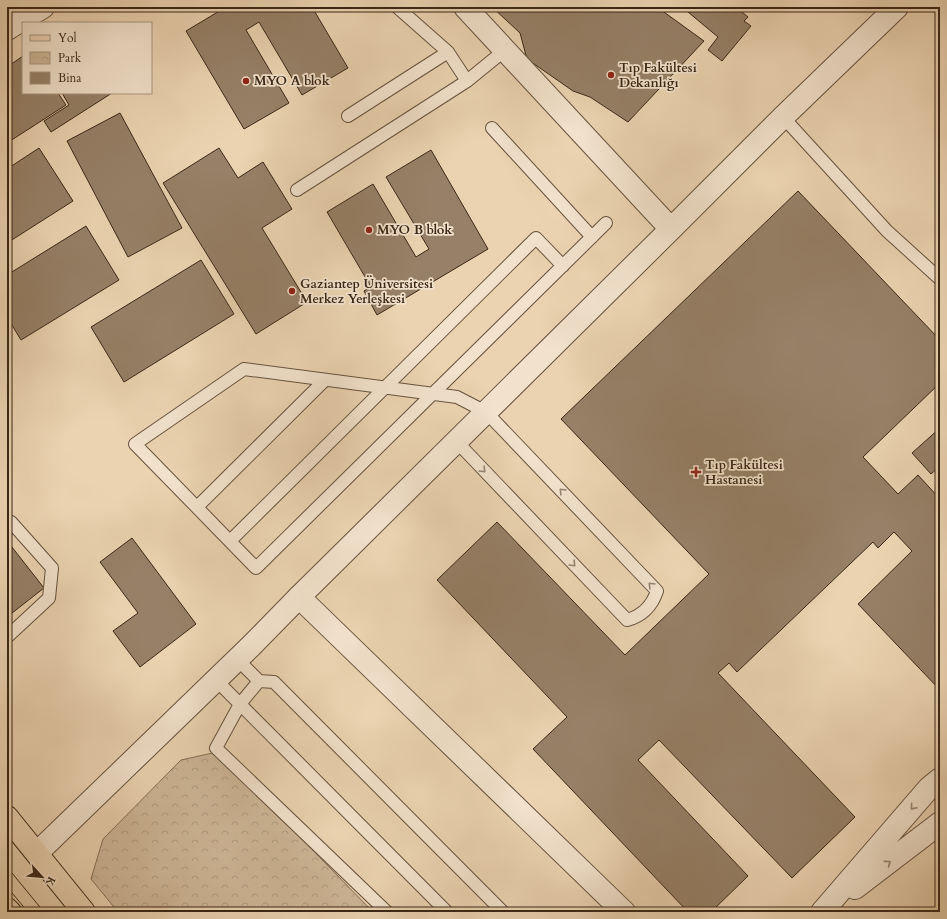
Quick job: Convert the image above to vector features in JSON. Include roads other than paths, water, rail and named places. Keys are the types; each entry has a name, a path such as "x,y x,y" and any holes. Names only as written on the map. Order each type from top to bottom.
{"main road":[{"path":"7,817 84,912"},
{"path":"7,908 10,912"}],"street":[{"path":"465,7 671,229"},
{"path":"37,853 216,680 783,117 897,7"},
{"path":"7,29 34,9"},
{"path":"299,596 624,912"},
{"path":"823,912 936,789"},
{"path":"823,912 940,823"}],"lane":[{"path":"397,7 448,52 467,80"},
{"path":"297,190 467,80 505,50"},
{"path":"348,116 448,52"},
{"path":"783,117 887,231 940,279"},
{"path":"492,128 592,237"},
{"path":"456,442 627,620 646,610 653,601 657,591 486,412 457,397 433,394 386,388 325,380 244,369 135,444 256,568 433,394 563,266 606,223"},
{"path":"230,542 536,238 563,266"},
{"path":"197,507 325,380"},
{"path":"7,523 11,522 52,568 49,598 7,637"},
{"path":"237,659 259,681 274,682 503,912"},
{"path":"216,680 447,912"},
{"path":"259,681 240,704 216,748 387,912"}],"tram line":[{"path":"7,867 44,912"},
{"path":"7,887 28,912"}],"place":[{"name":"Tıp Fakültesi Dekanlığı","path":"611,75"},
{"name":"MYO A blok","path":"246,81"},
{"name":"MYO B blok","path":"369,230"},
{"name":"Gaziantep Üniversitesi Merkez Yerleşkesi","path":"292,291"},
{"name":"Tıp Fakültesi Hastanesi","path":"696,472"}]}
